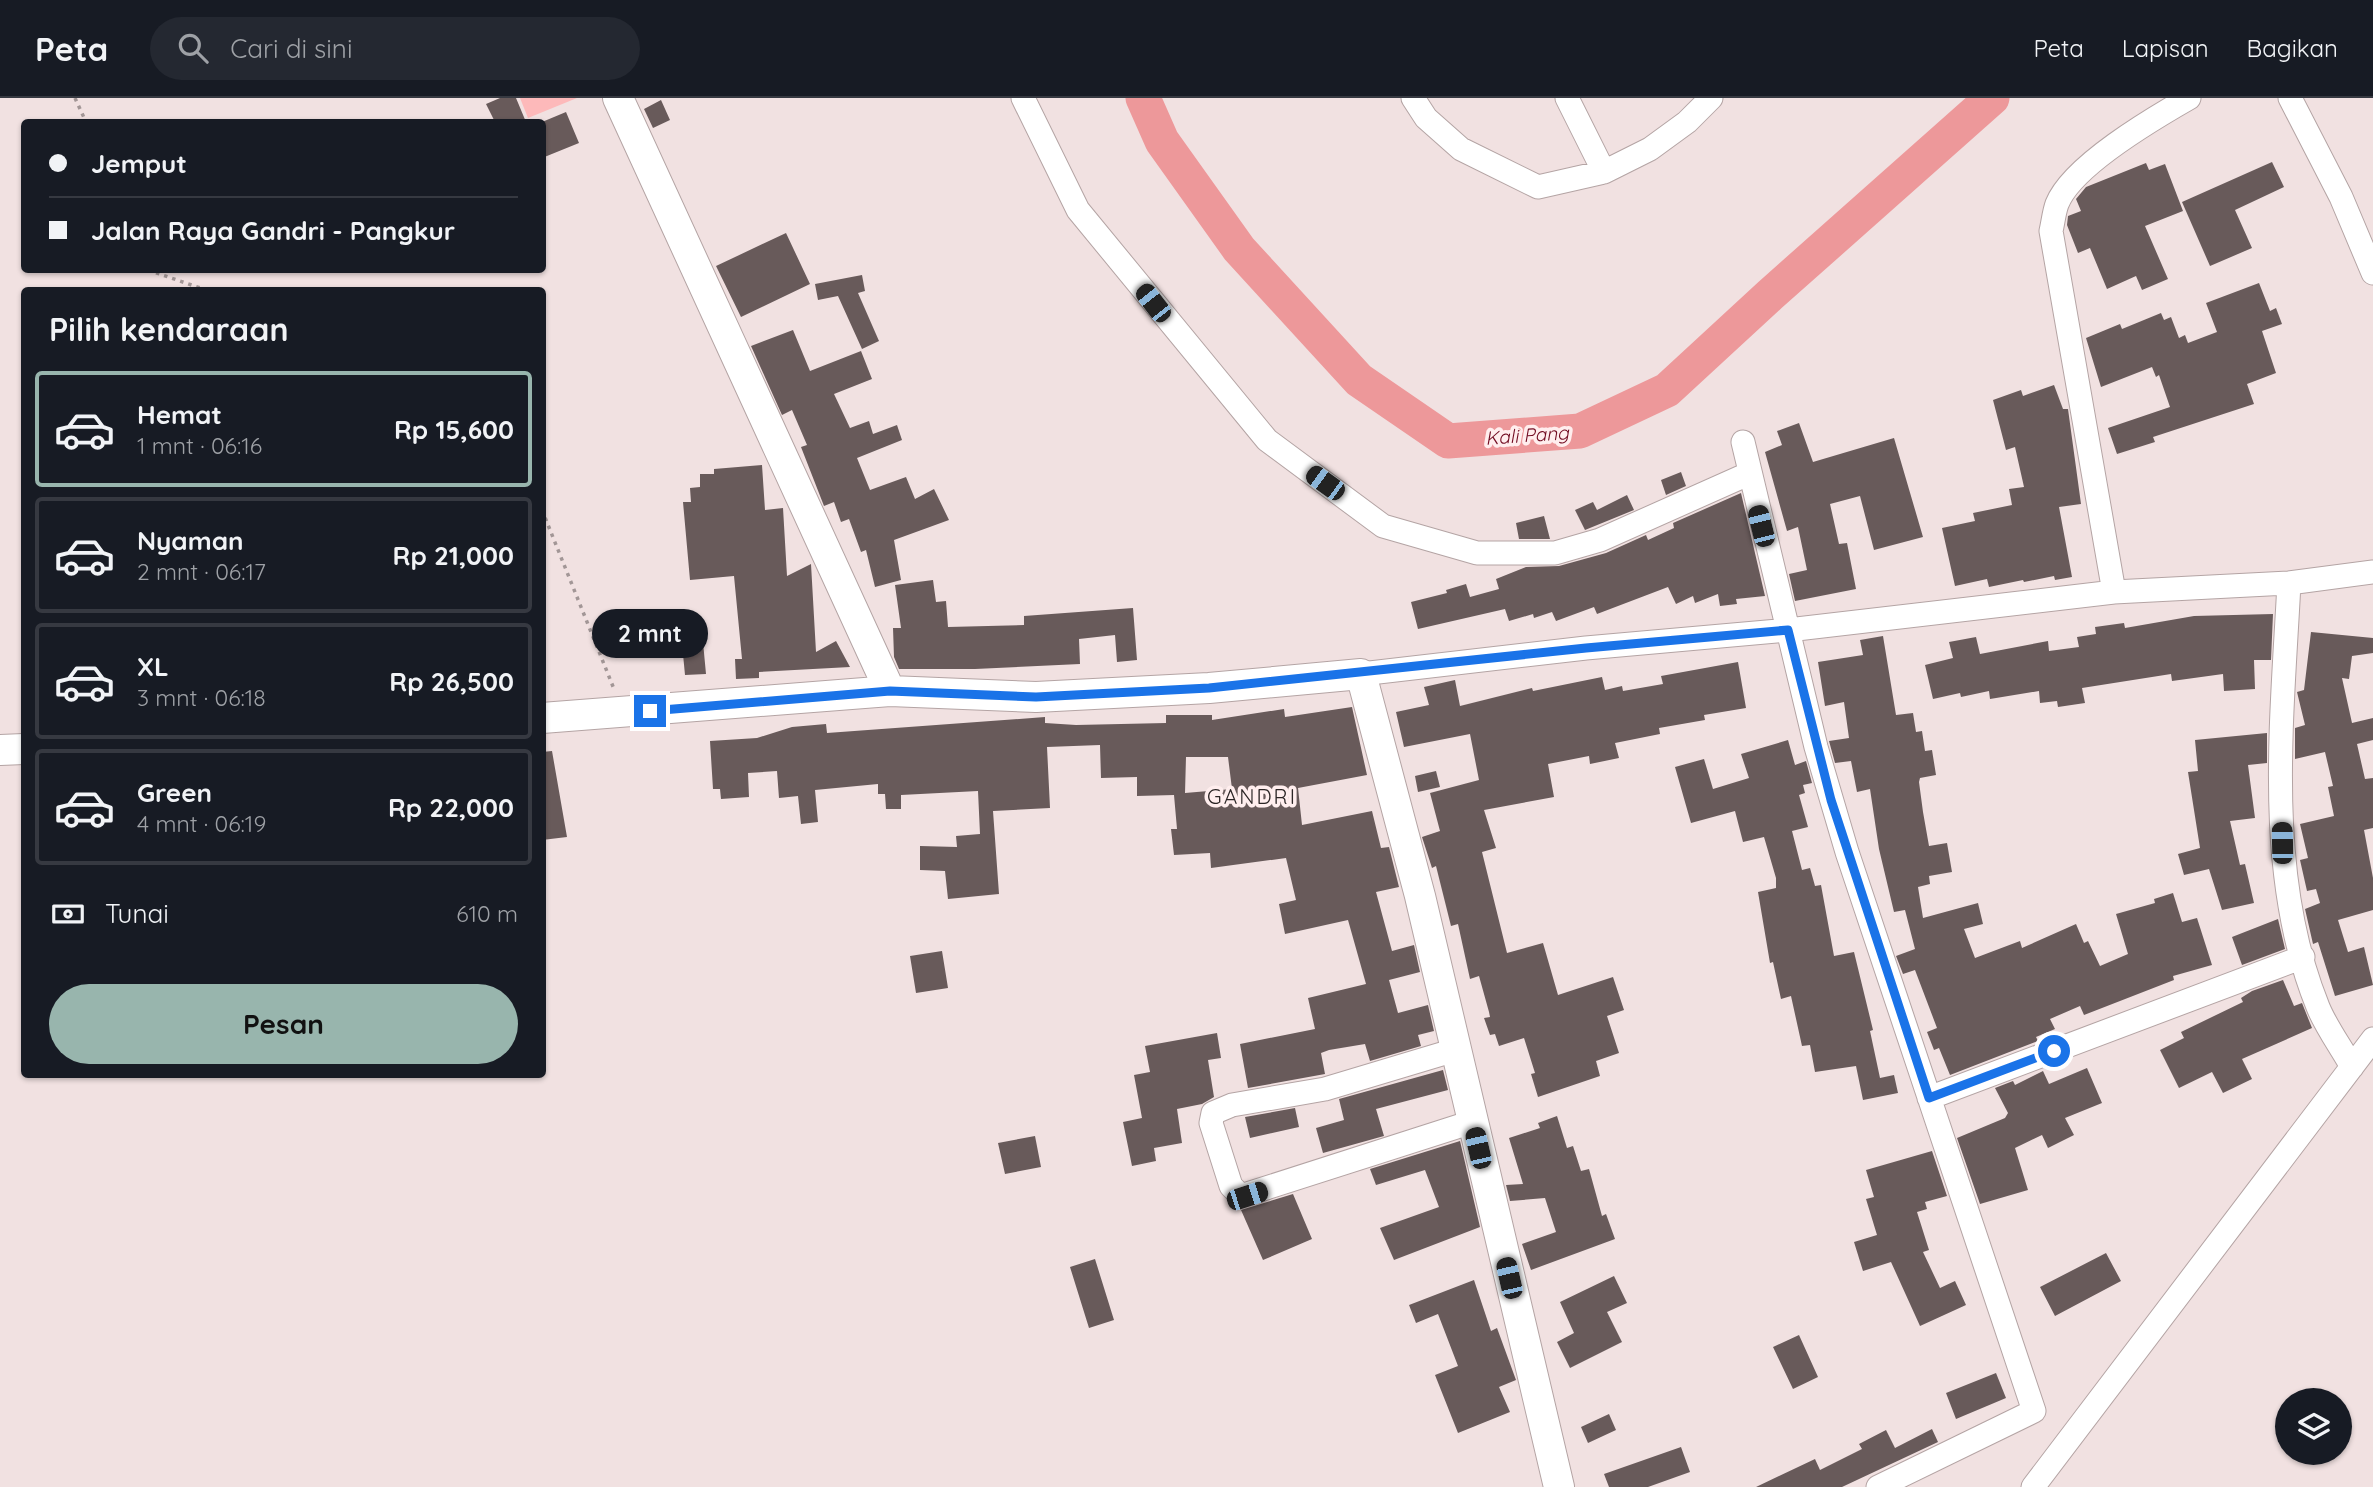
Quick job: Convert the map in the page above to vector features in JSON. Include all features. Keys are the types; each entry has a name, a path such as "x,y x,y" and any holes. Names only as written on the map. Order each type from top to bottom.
{"street":[{"path":"618,98 890,691"},
{"path":"1023,98 1078,210 1267,440 1383,526 1477,553 1555,553 1601,540 1748,474"},
{"path":"1413,98 1426,118 1461,149 1538,187 1604,172 1650,149 1687,122 1711,98"},
{"path":"1567,98 1604,172"},
{"path":"2114,592 2051,231 2058,203 2072,182 2137,128 2189,98"},
{"path":"2290,98 2340,197 2373,274"},
{"path":"1743,442 1748,474 1816,747 1843,839 2034,1411 1878,1487"},
{"path":"546,719 890,691 1036,697 1209,688 1361,674 1586,648 1788,630 2114,592 2289,583 2373,572"},
{"path":"2289,583 2280,752 2282,843 2291,908 2318,1007 2352,1067"},
{"path":"1361,674 1420,896 1559,1487"},
{"path":"0,750 21,749"},
{"path":"1929,1098 2303,957"},
{"path":"2033,1487 2373,1039"},
{"path":"1455,1050 1325,1089 1232,1105 1213,1113 1211,1123 1231,1186 1241,1196 1472,1122"}],"path":[{"path":"75,98 85,119"},
{"path":"157,273 197,287"},
{"path":"546,520 624,714"}],"shaded area":[{"path":"520,98 577,98 528,118"}],"building":[{"path":"500,98 516,98 525,119 494,119 486,104"},
{"path":"661,100 670,120 653,128 644,109"},
{"path":"566,112 579,143 546,156 546,120"},
{"path":"2272,162 2284,187 2235,210 2252,248 2210,266 2182,202"},
{"path":"2146,163 2149,170 2165,164 2183,211 2145,226 2168,279 2142,290 2136,276 2107,289 2090,248 2078,253 2067,225 2068,216 2081,211 2076,199 2086,187"},
{"path":"786,233 810,284 741,317 716,266"},
{"path":"862,275 865,291 858,293 879,341 862,349 838,296 818,300 815,284"},
{"path":"2259,283 2270,311 2276,308 2282,324 2262,331 2276,373 2247,384 2254,404 2153,437 2155,442 2117,454 2108,428 2170,407 2159,375 2156,377 2152,367 2101,387 2086,338 2120,324 2122,329 2161,313 2164,320 2171,317 2179,338 2185,335 2188,343 2217,332 2206,303"},
{"path":"793,330 810,371 861,351 872,379 834,394 850,428 869,421 873,434 897,425 902,440 857,458 870,490 906,477 915,499 934,489 949,520 894,540 901,580 875,587 866,550 861,552 849,519 841,522 834,502 824,506 801,447 807,445 792,410 782,415 751,346"},
{"path":"2054,385 2063,409 2068,409 2081,504 2059,507 2072,577 2055,580 2054,576 1989,587 1987,579 1955,586 1942,528 1975,521 1973,513 2012,505 2009,489 2024,487 2015,447 2006,450 1993,400 2021,390 2023,396"},
{"path":"1799,423 1813,462 1894,438 1923,537 1874,550 1860,496 1830,504 1839,544 1847,543 1856,589 1795,601 1789,574 1807,570 1798,527 1787,531 1765,452 1782,445 1777,431"},
{"path":"762,465 765,510 783,508 787,576 811,564 816,652 836,641 850,667 759,672 759,678 736,679 735,659 742,659 734,576 690,580 683,502 691,502 690,488 700,487 700,474 714,474 714,469"},
{"path":"1681,472 1686,486 1666,495 1661,480"},
{"path":"1741,493 1765,596 1736,599 1737,604 1720,606 1718,594 1695,603 1693,596 1676,604 1668,587 1597,614 1594,607 1556,621 1552,612 1534,618 1533,614 1509,621 1505,609 1418,629 1411,602 1447,593 1446,590 1466,584 1470,597 1499,589 1496,579 1526,567 1559,566 1606,553 1646,535 1648,540 1674,528 1673,523"},
{"path":"1627,495 1634,510 1585,530 1575,510 1593,502 1597,510"},
{"path":"1544,516 1550,539 1519,539 1516,523"},
{"path":"933,580 936,602 946,601 948,627 1024,625 1024,616 1133,608 1137,660 1117,662 1115,635 1079,639 1080,664 899,669 894,657 893,628 901,628 895,585"},
{"path":"2273,614 2271,660 2254,660 2255,689 2224,691 2223,674 2172,681 2171,674 2082,688 2085,703 2058,707 2057,701 2040,703 2039,691 1990,699 1989,691 1961,697 1960,693 1933,699 1925,665 1953,658 1949,642 1976,637 1980,654 2048,641 2049,651 2079,647 2077,637 2096,634 2095,627 2124,623 2125,628 2194,616"},
{"path":"701,621 706,674 685,675 680,623"},
{"path":"2311,632 2373,638 2373,653 2352,656 2349,679 2342,678 2352,723 2373,718 2373,740 2357,744 2365,779 2373,778 2373,828 2364,830 2373,878 2373,910 2338,920 2348,952 2364,947 2373,985 2335,996 2318,942 2313,944 2305,909 2320,903 2316,889 2307,891 2300,860 2308,858 2300,824 2334,816 2328,787 2333,786 2325,752 2295,759 2295,728 2305,725 2297,692 2304,690"},
{"path":"1883,636 1896,715 1913,713 1916,732 1922,731 1925,751 1932,750 1936,775 1920,778 1919,782 1923,812 1929,846 1947,843 1952,872 1929,876 1930,884 1918,887 1923,918 1978,903 1983,924 1964,929 1975,958 2020,941 2022,948 2076,924 2084,943 2088,941 2100,966 2128,954 2116,914 2155,903 2154,899 2173,893 2182,922 2197,918 2212,965 2173,976 2174,980 2084,1015 2080,1006 2050,1019 2055,1029 2036,1037 2038,1041 1950,1075 1939,1048 1934,1050 1927,1032 1937,1028 1915,970 1903,974 1896,956 1915,949 1905,910 1894,912 1879,849 1870,789 1857,792 1851,761 1835,763 1829,741 1849,738 1844,702 1825,706 1818,662 1863,655 1860,640"},
{"path":"1738,662 1746,708 1704,715 1705,720 1659,728 1660,734 1615,743 1619,758 1590,764 1589,756 1548,764 1554,797 1484,810 1496,848 1482,852 1507,953 1543,943 1558,995 1613,977 1624,1010 1607,1016 1619,1053 1596,1061 1600,1076 1538,1097 1531,1074 1535,1073 1524,1038 1499,1046 1495,1034 1490,1035 1484,1018 1490,1017 1479,976 1470,979 1458,924 1451,926 1436,866 1432,868 1422,837 1440,831 1430,793 1479,780 1470,734 1404,747 1396,712 1429,705 1424,687 1455,680 1460,706 1532,688 1533,691 1602,677 1605,690 1622,686 1623,691 1663,684 1661,676"},
{"path":"1352,707 1367,775 1298,788 1302,825 1372,811 1381,848 1389,847 1399,887 1376,892 1392,951 1414,945 1420,972 1389,980 1398,1013 1428,1005 1434,1031 1418,1035 1421,1046 1370,1061 1365,1044 1329,1050 1321,1053 1325,1074 1248,1088 1240,1044 1315,1029 1308,998 1366,984 1348,920 1285,934 1279,904 1296,900 1286,858 1211,868 1210,853 1174,855 1171,829 1177,829 1174,795 1137,796 1137,777 1101,778 1100,745 1047,747 1050,808 993,811 999,894 948,899 945,871 920,870 920,846 957,847 956,836 980,834 978,791 901,795 901,809 886,809 885,794 878,794 878,784 815,790 818,822 801,824 798,796 779,798 777,771 748,773 749,797 721,799 720,789 713,789 710,741 757,738 792,727 826,724 827,733 1045,717 1045,723 1076,725 1166,723 1166,715 1212,715 1212,720 1284,709 1285,717","holes":["1186,757 1228,757 1232,789 1185,793"]},
{"path":"2267,733 2267,763 2248,765 2255,818 2230,821 2240,865 2245,864 2254,903 2222,910 2209,869 2184,875 2178,854 2200,848 2188,772 2198,771 2195,740"},
{"path":"1788,740 1795,765 1806,761 1812,783 1803,785 1805,793 1799,795 1808,827 1792,831 1802,870 1810,868 1815,886 1821,885 1834,956 1854,952 1873,1030 1870,1031 1880,1078 1894,1075 1898,1093 1863,1100 1856,1066 1815,1072 1810,1045 1802,1046 1791,996 1781,999 1773,962 1770,963 1758,892 1776,888 1776,878 1764,837 1743,842 1735,811 1691,823 1675,767 1704,759 1713,789 1749,778 1741,754"},
{"path":"552,751 567,837 546,840 546,752"},
{"path":"1436,771 1440,787 1418,792 1415,776"},
{"path":"2278,919 2285,949 2242,965 2232,937"},
{"path":"942,951 948,988 916,993 910,956"},
{"path":"2283,980 2294,1006 2302,1003 2312,1028 2242,1059 2252,1079 2223,1093 2212,1072 2179,1088 2160,1050 2184,1038 2181,1032 2243,1002 2241,998 2252,991"},
{"path":"1217,1033 1221,1058 1208,1060 1214,1097 1202,1104 1177,1109 1182,1143 1154,1148 1156,1161 1132,1166 1123,1122 1142,1118 1134,1075 1150,1072 1145,1046"},
{"path":"2087,1068 2102,1103 2065,1118 2074,1135 2048,1148 2042,1135 2015,1148 2028,1190 1980,1204 1957,1138 2005,1118 2008,1113 1995,1088 2013,1081 2015,1085 2043,1071 2049,1084"},
{"path":"1443,1070 1448,1090 1376,1109 1384,1136 1323,1153 1316,1128 1344,1120 1339,1099"},
{"path":"1295,1108 1299,1127 1250,1138 1245,1117"},
{"path":"1557,1116 1567,1148 1573,1146 1581,1171 1589,1169 1602,1216 1606,1214 1615,1239 1531,1270 1522,1244 1556,1232 1545,1198 1510,1201 1506,1185 1523,1184 1509,1138 1540,1128 1538,1123"},
{"path":"1035,1136 1041,1167 1005,1174 998,1143"},
{"path":"1460,1141 1480,1227 1394,1260 1380,1228 1439,1207 1425,1170 1376,1185 1370,1169"},
{"path":"1932,1151 1947,1196 1925,1202 1927,1209 1917,1212 1929,1250 1923,1252 1940,1288 1955,1281 1966,1305 1920,1326 1891,1262 1863,1271 1854,1242 1877,1235 1866,1199 1874,1197 1866,1170"},
{"path":"1293,1194 1312,1239 1263,1260 1241,1210"},
{"path":"2106,1253 2121,1281 2055,1316 2040,1287"},
{"path":"1095,1259 1114,1320 1089,1328 1070,1267"},
{"path":"1614,1276 1627,1303 1607,1312 1622,1342 1570,1368 1557,1342 1574,1333 1560,1302"},
{"path":"1474,1280 1491,1331 1497,1328 1516,1380 1499,1387 1510,1412 1458,1433 1435,1375 1458,1366 1438,1314 1416,1323 1409,1305"},
{"path":"1799,1335 1818,1377 1793,1389 1773,1347"},
{"path":"1996,1373 2006,1398 1956,1419 1946,1393"},
{"path":"1609,1414 1616,1430 1588,1443 1581,1427"},
{"path":"1932,1429 1938,1442 1842,1487 1756,1487 1815,1459 1820,1470 1862,1449 1859,1444 1886,1430 1895,1448"},
{"path":"1681,1447 1690,1472 1648,1487 1609,1487 1604,1474"}],"waterway":[{"name":"Kali Pang","path":"1143,98 1162,141 1239,249 1359,380 1448,441 1580,431 1667,390 1992,98"}],"district":[{"name":"GANDRI","path":"1252,796"}],"route":[{"path":"650,711 890,691 1036,697 1209,688 1361,674 1586,648 1788,630 1831,800 1929,1098 2054,1051"}]}
